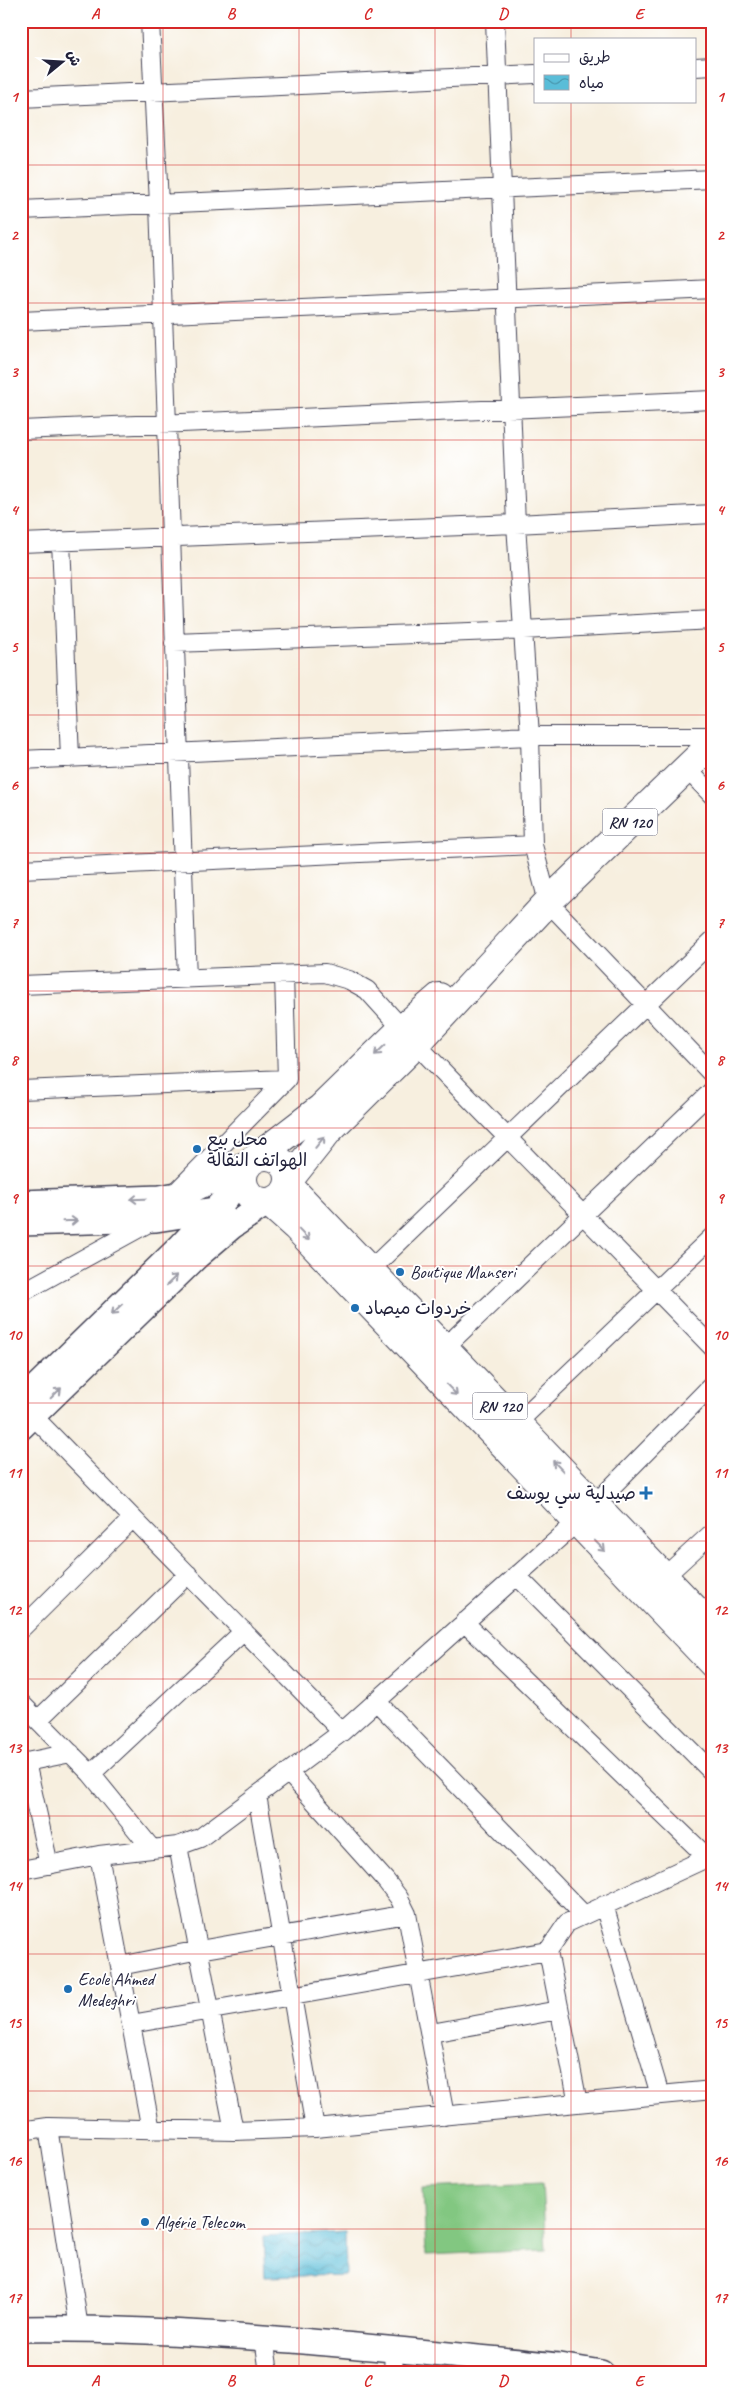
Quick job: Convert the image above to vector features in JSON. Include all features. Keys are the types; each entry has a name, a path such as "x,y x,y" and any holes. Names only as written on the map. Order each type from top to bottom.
{"main road":[{"name":"RN 120","path":"277,1192 409,1036 713,743"},
{"path":"25,1415 226,1198 250,1164 409,1036"},
{"path":"21,1203 172,1196 272,1157 279,1160 288,1172 277,1192 232,1226 197,1256 25,1415"},
{"path":"250,1164 244,1186 248,1193 277,1192"},
{"name":"RN 120","path":"277,1192 300,1199 370,1270 436,1356 585,1512 664,1577 713,1628"},
{"name":"RN 120","path":"277,1192 296,1227 436,1356 517,1423 585,1512 713,1664"},
{"path":"21,1223 156,1219 214,1210 277,1192"},
{"path":"21,2328 79,2328 264,2338 393,2361 558,2369 601,2373"}],"street":[{"path":"150,21 159,204 186,980"},
{"path":"494,21 498,76 516,524 530,736 533,845 548,902 713,1075"},
{"path":"696,67 713,66"},
{"path":"21,98 534,74"},
{"path":"21,210 713,179"},
{"path":"21,321 713,289"},
{"path":"21,430 713,400"},
{"path":"21,543 516,524 713,514"},
{"path":"61,541 70,758"},
{"path":"174,643 523,630 713,620"},
{"path":"21,760 530,736 713,736"},
{"path":"686,768 713,796"},
{"path":"21,869 533,845"},
{"path":"370,1270 713,940"},
{"path":"21,985 326,973 349,980 367,990 409,1036 713,1348"},
{"path":"172,1196 287,1079 284,975"},
{"path":"21,1090 287,1079"},
{"path":"436,1356 713,1090"},
{"path":"21,1293 156,1219"},
{"path":"517,1423 713,1236"},
{"path":"21,1870 99,1855 178,1846 200,1838 342,1732 585,1512 713,1384"},
{"path":"25,1415 133,1518 342,1732"},
{"path":"21,1629 133,1518"},
{"path":"664,1577 713,1532"},
{"path":"38,1720 188,1574"},
{"path":"516,1576 713,1773"},
{"path":"464,1622 710,1859 583,1914 567,1923 548,1951 578,2103"},
{"path":"91,1774 244,1631"},
{"path":"376,1701 583,1914"},
{"path":"21,1703 91,1774 152,1849"},
{"path":"49,1865 24,1762 71,1753"},
{"path":"288,1772 386,1881 399,1898 407,1914 445,2116"},
{"path":"257,1796 314,2128"},
{"path":"178,1846 234,2131"},
{"path":"99,1855 151,2130"},
{"path":"604,1905 660,2095"},
{"path":"120,1966 280,1935 407,1914"},
{"path":"131,2024 420,1975 548,1951"},
{"path":"430,2033 559,2010"},
{"path":"21,2132 48,2127 234,2131 314,2128 713,2090"},
{"path":"48,2127 79,2328"},
{"path":"264,2338 269,2373"}],"green space":[{"path":"542,2183 546,2250 426,2255 423,2188"}],"water":[{"path":"345,2232 346,2275 265,2277 263,2236"}],"place":[{"name":"محل بيع الهواتف النقالة","path":"197,1149"},
{"name":"Boutique Manseri","path":"400,1272"},
{"name":"خردوات ميصاد","path":"355,1308"},
{"name":"صيدلية سي يوسف","path":"646,1493"},
{"name":"Ecole Ahmed Medeghri","path":"68,1989"},
{"name":"Algérie Telecom","path":"145,2222"}]}
